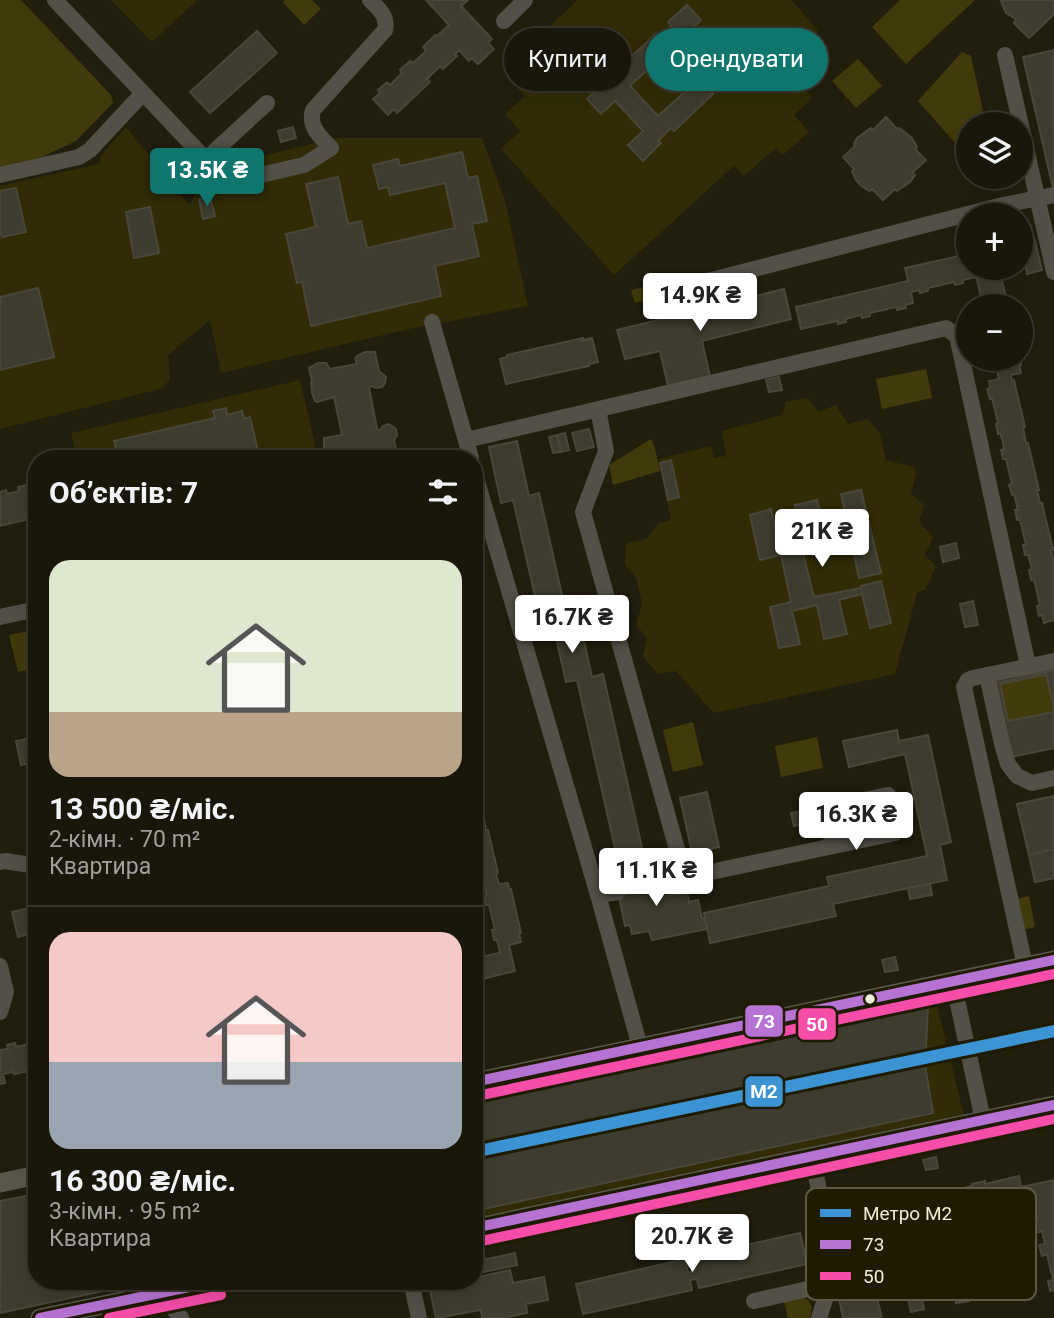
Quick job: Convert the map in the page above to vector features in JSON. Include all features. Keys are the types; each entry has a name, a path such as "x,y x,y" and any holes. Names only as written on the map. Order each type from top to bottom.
{"main road":[{"path":"483,1080 1054,960"},
{"path":"483,1225 1054,1105"},
{"path":"0,1183 28,1177"},
{"path":"40,1318 176,1290"}],"lane":[{"path":"55,0 221,175 239,180 304,165 331,148 313,127 313,110 385,30 386,19 370,0"},
{"path":"504,21 525,0"},
{"path":"1005,55 1054,272"},
{"path":"0,175 79,157 90,150 143,93"},
{"path":"206,159 267,103"},
{"path":"688,286 1003,205 1054,195"},
{"path":"432,322 469,450"},
{"path":"466,440 946,328 957,336 1028,666"},
{"path":"598,409 606,451 583,512 685,877"},
{"path":"483,502 640,1047"},
{"path":"0,617 28,612"},
{"path":"1025,966 964,688 968,680 1054,661"},
{"path":"988,675 1008,764 1017,776 1032,783 1054,778"},
{"path":"654,884 895,833 888,795 825,808 833,846"},
{"path":"0,862 28,865"},
{"path":"598,895 618,892"},
{"path":"0,966 6,992 0,1012"},
{"path":"953,981 983,1120"},
{"path":"812,1157 819,1188"},
{"path":"754,1301 806,1289"},
{"path":"413,1290 418,1318"},
{"path":"171,1291 175,1311 181,1318"},
{"path":"819,1318 825,1300"}],"shaded area":[{"path":"0,0 21,0 111,95 113,103 76,141 42,157 0,167"},
{"path":"111,0 197,0 152,42"},
{"path":"312,0 321,9 304,25 283,2"},
{"path":"578,0 791,0 816,28 645,28 645,91 806,91 812,98 794,115 809,132 783,155 776,148 744,176 734,166 614,275 501,149 520,131 505,114 525,96 520,91 631,91 631,28 547,28"},
{"path":"900,0 975,0 906,64 872,27"},
{"path":"962,52 971,56 983,112 956,112 956,144 918,101"},
{"path":"858,59 882,86 856,108 832,81"},
{"path":"126,127 190,205 207,170 335,138 482,138 505,201 528,306 409,329 221,373 210,320 168,355 170,380 160,389 0,429 0,186 99,164 102,154"},
{"path":"671,280 679,284 679,293 635,303 631,290"},
{"path":"926,369 932,398 882,409 876,379"},
{"path":"300,380 316,450 75,450 71,433"},
{"path":"808,398 818,412 836,405 848,424 868,419 880,434 886,460 913,467 916,473 911,493 924,505 919,522 933,537 925,555 936,566 925,590 917,593 895,674 714,713 676,671 658,674 643,656 647,638 636,625 642,604 636,577 625,565 626,544 646,539 659,523 671,520 659,459 711,446 714,458 726,456 722,431 783,415 786,402"},
{"path":"651,439 660,471 613,485 609,465"},
{"path":"28,631 28,670 18,672 9,635"},
{"path":"1054,673 1054,712 1008,721 1000,684"},
{"path":"693,722 703,765 673,772 663,730"},
{"path":"817,737 823,768 781,777 775,746"},
{"path":"1029,896 1035,927 1023,930 1016,899"},
{"path":"934,992 965,1120 483,1222 483,1087"},
{"path":"804,1298 808,1300 812,1307 810,1318 788,1318 784,1302"}],"building":[{"path":"426,0 468,0 461,6 492,39 488,43 494,49 478,64 472,58 469,61 459,50 455,55 457,56 443,69 440,66 427,79 430,82 397,113 394,109 388,115 373,99 380,93 378,90 387,82 390,85 402,73 400,70 410,61 413,63 426,51 423,47 449,25"},
{"path":"1002,0 1054,0 1054,14 1029,38 1014,23 1016,19 1006,13"},
{"path":"687,5 701,20 693,28 669,28 671,26 668,22"},
{"path":"257,31 277,53 210,113 190,92"},
{"path":"645,44 645,72 631,85 631,57"},
{"path":"1054,50 1054,193 1023,57"},
{"path":"631,87 658,116 686,91 710,91 713,94 674,131 671,128 643,161 628,145 643,131 615,101 601,114 587,99 595,91 631,91"},
{"path":"886,117 897,129 912,138 917,147 915,149 926,160 912,173 915,175 910,182 897,191 895,189 883,200 872,189 870,191 861,186 852,171 854,169 843,157 855,146 857,138 871,128 873,130"},
{"path":"293,127 296,138 281,142 278,131"},
{"path":"462,152 468,178 477,176 487,221 472,224 479,256 435,266 441,296 311,326 302,282 297,283 286,234 316,227 306,184 338,177 348,224 361,221 367,248 455,228 445,183 390,195 388,187 379,189 373,165 398,159 400,166"},
{"path":"16,188 26,232 2,237 0,191"},
{"path":"210,197 215,216 203,219 199,199"},
{"path":"150,207 159,253 134,258 126,212"},
{"path":"1033,237 1042,270 1033,272"},
{"path":"956,257 956,280 963,280 963,283 955,285 954,282 928,288 928,291 920,293 919,290 911,292 913,303 905,305 906,308 897,310 896,307 870,313 870,316 862,318 861,315 845,319 846,322 838,324 837,321 801,329 796,307 908,281 905,268"},
{"path":"977,280 1002,280 1005,294 980,294"},
{"path":"38,288 54,357 0,370 0,297"},
{"path":"784,289 791,319 702,341 710,376 668,386 660,351 625,359 617,330"},
{"path":"592,338 598,362 506,384 500,359 507,355"},
{"path":"365,352 375,352 379,371 386,377 382,387 369,387 377,429 389,424 396,429 394,440 396,450 324,449 324,438 342,435 334,397 315,401 309,368 318,363 326,363 330,369 357,364 357,356"},
{"path":"997,371 1020,371 1011,375 1012,381 1014,380 1026,443 1053,550 1054,620 1044,623 1042,615 1039,616 1037,606 1040,605 1029,570 1032,569 1028,555 1025,555 1023,545 1026,545 1015,510 1018,510 1009,485 1012,484 1006,459 1003,459 1001,450 1004,449 1003,442 1000,433 998,434 992,398 990,399 987,389 990,388 989,381 999,379"},
{"path":"779,377 782,390 769,392 766,380"},
{"path":"226,408 227,415 242,411 244,419 250,417 258,450 116,450 114,441 215,418 213,411"},
{"path":"589,429 594,447 577,451 572,433"},
{"path":"565,433 569,450 561,452 557,435"},
{"path":"557,435 561,452 553,453 549,437"},
{"path":"517,441 529,496 539,493 567,617 578,614 592,677 603,674 647,870 621,875 577,680 566,682 552,620 541,622 513,500 501,503 489,447"},
{"path":"671,460 679,497 668,500 660,463"},
{"path":"28,485 28,519 0,526 0,492 6,490 7,494 19,491 18,487"},
{"path":"861,490 881,573 859,578 850,537 802,549 814,597 861,588 881,581 891,623 870,628 862,594 839,600 847,634 824,639 817,605 792,611 800,644 779,648 770,607 791,602 781,555 760,560 750,515 771,509 780,548 804,542 795,505 817,500 826,537 849,531 841,494"},
{"path":"956,543 959,558 943,562 940,547"},
{"path":"973,601 978,625 965,627 960,604"},
{"path":"1054,670 1054,673 1000,684 1008,721 1054,712 1054,748 1011,757 995,683"},
{"path":"1054,670 1054,710 1046,672"},
{"path":"897,730 899,741 928,735 951,842 940,845 947,880 833,904 836,916 710,943 704,913 829,886 827,877 927,856 905,754 849,767 843,741"},
{"path":"28,739 28,763 21,765 16,741"},
{"path":"707,792 719,847 692,853 680,798"},
{"path":"1054,796 1054,849 1029,855 1017,804"},
{"path":"1054,796 1054,878 1035,882 1032,856 1029,855 1017,804"},
{"path":"807,810 809,823 794,826 791,813"},
{"path":"483,814 499,884 508,883 511,889 521,942 509,945 515,971 483,979 483,956 500,953 497,940 494,940 492,930 495,930 489,905 486,905"},
{"path":"1054,849 1054,878 1035,882 1029,855"},
{"path":"650,869 657,898 687,891 689,902 698,900 707,929 652,940 649,931 632,934 630,925 625,926 615,877"},
{"path":"930,884 932,895 910,899 908,888"},
{"path":"28,908 28,934 18,937 12,912"},
{"path":"895,957 898,970 885,972 882,960"},
{"path":"928,1008 925,1065 933,1113 483,1209 483,1099"},
{"path":"15,1043 16,1047 28,1044 28,1071 3,1074 5,1083 0,1084 0,1050 8,1049 7,1045"},
{"path":"936,1157 938,1168 926,1170 923,1160"},
{"path":"1019,1176 1021,1187 1054,1180 1054,1290 1050,1291 1048,1281 1053,1280 1047,1254 1042,1256 1039,1245 1045,1244 1042,1231 1036,1233 1036,1188 964,1188 985,1181 985,1184"},
{"path":"28,1196 28,1290 108,1290 0,1313 0,1201"},
{"path":"800,1233 806,1264 699,1288 697,1279 690,1280 692,1290 583,1314 576,1284 685,1259 688,1273 695,1271 693,1257"},
{"path":"515,1253 517,1265 483,1272 483,1260"},
{"path":"510,1270 513,1283 544,1277 548,1300 526,1304 527,1313 502,1318 482,1318 481,1310 436,1318 430,1290 483,1290 483,1276"},
{"path":"839,1300 877,1300 882,1318 843,1318"},
{"path":"908,1300 922,1300 924,1309 911,1312"}],"tunnel":[{"path":"618,892 654,884"}],"metro line":[{"name":"M2","path":"483,1150 1054,1031"}],"transit line":[{"name":"73","path":"483,1080 1054,960"},
{"name":"50","path":"483,1095 1054,974"},
{"name":"73","path":"483,1226 1054,1105"},
{"name":"50","path":"483,1241 1054,1119"},
{"name":"73","path":"40,1318 175,1290"},
{"name":"50","path":"109,1318 221,1295"}]}
